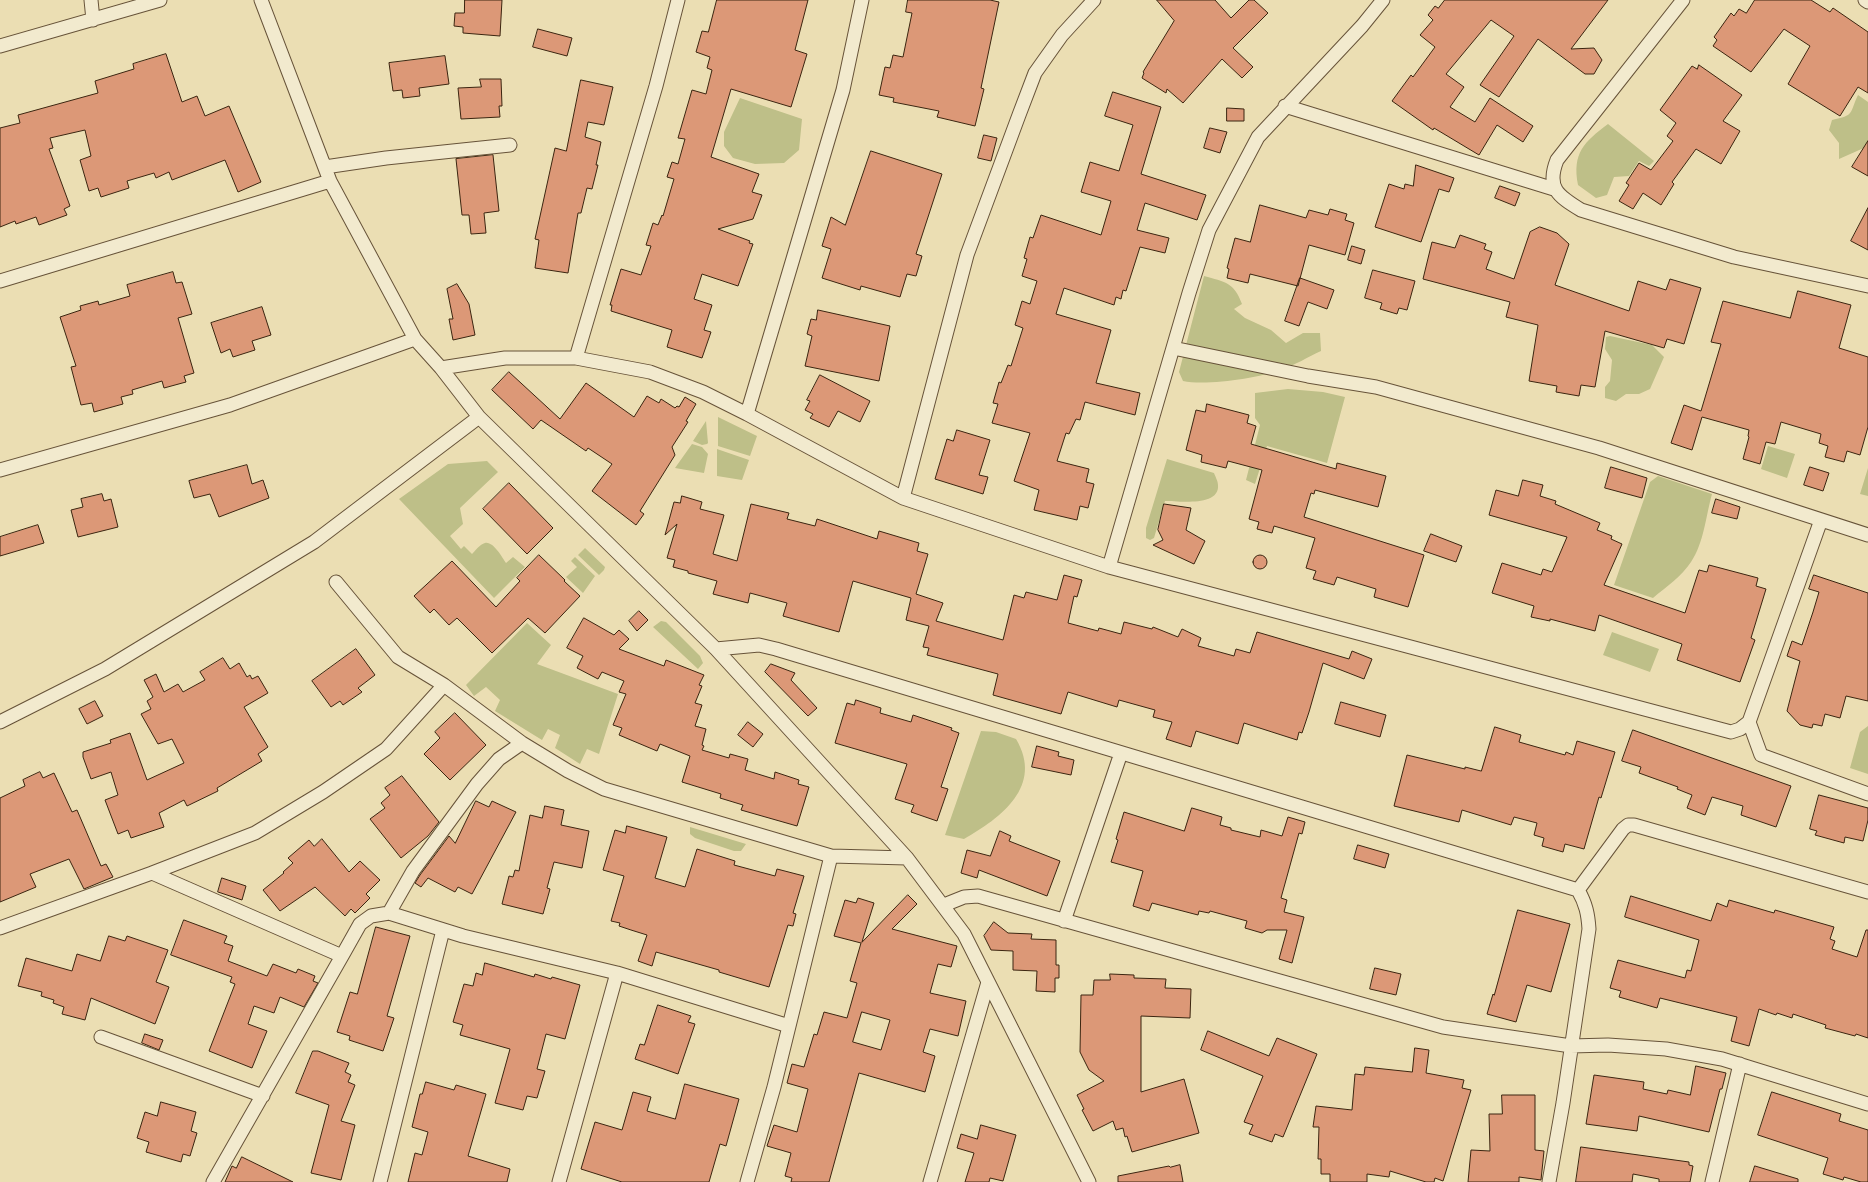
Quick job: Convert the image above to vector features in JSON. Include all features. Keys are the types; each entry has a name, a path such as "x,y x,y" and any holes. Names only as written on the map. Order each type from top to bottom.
{"street":[{"path":"91,0 93,20"},
{"path":"0,46 160,0"},
{"path":"261,0 330,181 415,339 441,368 479,417 716,649 907,858 944,905 964,934 1089,1182"},
{"path":"576,358 656,86 678,0"},
{"path":"747,414 843,90 862,0"},
{"path":"903,498 967,255 1035,73 1062,35 1094,0"},
{"path":"1109,567 1188,293 1209,230 1258,137 1285,106 1362,26 1383,0"},
{"path":"1554,189 1552,173 1557,160 1683,0"},
{"path":"1285,106 1554,189 1565,200 1580,210 1719,253 1868,286"},
{"path":"325,167 386,158 510,145"},
{"path":"0,281 330,181"},
{"path":"0,470 230,405 415,339"},
{"path":"1173,348 1308,376 1376,386 1600,448 1868,535"},
{"path":"441,368 505,358 576,358 650,372 703,392 903,498 1109,567 1731,732 1740,729 1749,722 1821,520"},
{"path":"0,722 105,669 314,542 479,417"},
{"path":"336,582 398,657 444,686 522,743 568,771 604,788 831,856 907,858"},
{"path":"716,649 759,645 1578,890 1584,900 1588,912 1588,929 1549,1182"},
{"path":"0,928 152,873 255,832 355,771 386,749 444,686"},
{"path":"1749,722 1761,755 1868,794"},
{"path":"389,913 413,871 477,784 499,759 522,743"},
{"path":"1064,921 1121,753"},
{"path":"1578,890 1623,829 1628,825 1634,824 1868,892"},
{"path":"747,1182 774,1087 831,856"},
{"path":"152,873 342,956"},
{"path":"944,905 964,897 978,896 1443,1027 1571,1046 1608,1045 1666,1049 1722,1059 1868,1104"},
{"path":"212,1182 263,1096 360,924 371,916 389,913 443,930 617,973 789,1026"},
{"path":"380,1182 443,930"},
{"path":"559,1182 617,973"},
{"path":"930,1182 988,982"},
{"path":"101,1037 263,1096"},
{"path":"1712,1182 1740,1064"}],"green space":[{"path":"1858,95 1868,102 1868,148 1866,147 1839,159 1839,143 1829,130 1832,120 1844,117 1850,113"},
{"path":"740,98 802,119 799,150 784,163 755,164 733,158 724,146 724,132"},
{"path":"1608,124 1654,161 1649,166 1639,161 1629,176 1614,177 1607,195 1596,198 1578,185 1577,164 1582,149 1586,143"},
{"path":"1204,276 1223,282 1232,287 1236,291 1242,304 1234,309 1245,318 1271,330 1286,343 1303,333 1320,333 1321,351 1286,368 1259,376 1205,383 1183,381 1179,372"},
{"path":"1610,336 1652,345 1664,357 1650,389 1639,394 1626,394 1616,401 1605,398 1605,387 1610,381 1612,360 1605,349 1606,337"},
{"path":"1288,389 1323,392 1345,397 1327,463 1267,446 1255,484 1246,480 1260,425 1255,418 1255,393"},
{"path":"718,417 757,436 750,456 718,446"},
{"path":"706,421 708,443 702,445 693,441"},
{"path":"692,444 702,447 708,454 704,473 675,468"},
{"path":"1768,446 1795,454 1787,478 1761,469"},
{"path":"717,449 749,460 742,480 717,476"},
{"path":"1167,459 1214,473 1218,483 1217,492 1206,500 1188,502 1165,501 1154,538 1150,540 1146,538 1146,528"},
{"path":"487,461 498,472 460,508 463,524 450,536 461,549 464,546 472,554 481,545 485,543 491,544 506,563 513,557 525,567 494,598 399,499 448,464"},
{"path":"1868,468 1868,496 1860,494"},
{"path":"1658,476 1712,494 1702,538 1691,562 1674,581 1653,598 1614,585 1650,482"},
{"path":"585,548 605,567 599,575 578,555"},
{"path":"575,557 595,576 583,593 566,577 577,567 571,561"},
{"path":"661,621 666,622 700,656 703,663 698,669 653,627"},
{"path":"527,623 551,645 537,664 618,694 599,754 587,749 580,764 555,748 560,735 548,729 542,740 495,711 500,700 486,687 474,696 466,685"},
{"path":"1612,632 1659,649 1650,672 1603,655"},
{"path":"1868,726 1868,774 1850,768 1860,732"},
{"path":"981,731 996,732 1016,739 1023,756 1025,772 1022,786 1004,811 978,831 964,839 945,835"},
{"path":"690,827 746,844 741,851 734,851 695,838 690,834"}],"building":[{"path":"465,0 502,0 500,36 463,33 463,27 454,26 455,13 464,13"},
{"path":"717,0 808,0 795,50 807,54 791,107 731,89 711,157 759,174 752,192 762,195 753,219 718,229 750,241 749,243 753,244 738,286 702,274 694,299 712,305 704,330 711,332 702,358 667,347 672,330 611,311 612,305 610,305 621,269 641,275 651,246 646,245 653,223 658,225 662,215 663,216 674,179 667,177 672,162 678,164 685,139 678,138 692,90 706,94 712,70 707,68 710,57 696,52 702,31 708,32"},
{"path":"908,0 990,0 999,2 981,88 984,89 975,126 937,117 939,111 893,102 894,98 879,95 885,67 890,68 893,55 903,57 912,13 906,12"},
{"path":"1157,0 1215,0 1231,18 1249,0 1254,0 1268,13 1233,48 1253,67 1242,78 1222,59 1183,103 1167,89 1166,93 1142,78 1143,72 1174,21"},
{"path":"1445,0 1608,0 1571,49 1594,48 1602,60 1594,74 1585,74 1538,39 1499,97 1480,85 1514,36 1491,20 1446,74 1464,87 1450,107 1475,122 1490,98 1533,126 1523,142 1497,125 1479,155 1434,128 1433,130 1392,101 1411,75 1413,77 1435,47 1420,35 1433,20 1428,15 1435,6 1438,8"},
{"path":"1755,0 1811,0 1830,12 1833,8 1868,32 1868,93 1858,87 1840,116 1788,84 1810,46 1784,29 1751,72 1713,46 1717,40 1714,37 1731,13 1734,16 1739,9 1746,13"},
{"path":"538,29 572,38 567,56 533,47"},
{"path":"166,54 182,102 197,96 205,116 229,106 261,182 238,192 225,160 172,180 169,172 156,178 154,173 127,181 129,188 101,197 98,188 89,191 80,160 91,156 85,130 50,138 53,148 49,149 70,206 64,209 67,215 39,225 36,217 16,224 15,221 0,227 0,128 20,123 18,115 98,93 95,81 134,69 133,64"},
{"path":"445,56 449,84 419,88 420,96 403,98 402,90 393,91 389,63"},
{"path":"1699,65 1742,95 1723,121 1740,131 1721,164 1696,149 1672,182 1674,184 1661,205 1643,193 1633,209 1619,201 1629,185 1626,183 1639,163 1651,170 1673,141 1667,136 1676,123 1660,110 1692,66 1697,69"},
{"path":"480,79 501,79 502,106 499,106 500,117 461,119 458,88 481,87"},
{"path":"581,80 613,87 604,125 588,122 585,137 601,142 596,165 598,165 592,189 587,188 581,213 578,213 568,273 535,268 539,240 535,239 555,148 566,151"},
{"path":"1113,92 1161,107 1141,174 1206,195 1197,220 1145,203 1137,230 1169,238 1165,253 1140,247 1126,291 1123,290 1121,299 1116,297 1114,305 1064,288 1056,314 1111,330 1096,383 1140,393 1135,415 1085,402 1080,420 1076,419 1069,434 1066,433 1057,461 1089,469 1086,482 1094,484 1088,508 1080,506 1077,520 1034,510 1039,490 1014,481 1030,433 992,423 998,404 993,403 999,382 1001,383 1008,365 1011,366 1023,328 1015,325 1022,301 1030,304 1037,281 1022,276 1027,259 1024,258 1030,237 1033,238 1041,215 1101,235 1111,201 1081,192 1090,162 1119,171 1133,125 1105,116"},
{"path":"1227,108 1244,109 1244,121 1227,121"},
{"path":"1210,128 1227,132 1220,153 1204,148"},
{"path":"984,135 997,138 991,161 978,158"},
{"path":"1868,141 1868,176 1852,167"},
{"path":"871,151 942,174 916,254 922,256 916,276 907,274 900,297 861,286 860,290 822,278 831,249 822,246 831,217 845,225"},
{"path":"493,155 499,211 484,213 486,233 471,234 469,215 462,215 456,159"},
{"path":"1416,165 1454,178 1449,192 1439,189 1421,242 1375,227 1389,184 1404,189 1405,184 1413,186"},
{"path":"1500,186 1520,193 1515,206 1495,198"},
{"path":"1260,205 1306,218 1309,210 1328,215 1330,209 1347,214 1345,220 1354,223 1345,255 1309,245 1298,286 1250,274 1248,283 1227,278 1229,269 1227,268 1235,238 1250,242"},
{"path":"1868,208 1868,250 1851,241"},
{"path":"1540,227 1557,233 1569,244 1555,285 1629,311 1638,281 1666,290 1670,279 1701,288 1684,344 1667,339 1664,348 1605,331 1595,387 1581,385 1579,396 1556,392 1557,386 1529,381 1538,325 1506,317 1510,302 1423,279 1432,242 1455,248 1460,235 1486,244 1484,249 1492,252 1486,269 1514,279 1530,232"},
{"path":"1352,246 1365,250 1361,264 1348,260"},
{"path":"1373,270 1415,281 1407,310 1399,308 1397,314 1380,309 1382,303 1365,298"},
{"path":"173,272 176,283 182,282 192,314 178,318 194,373 184,376 186,382 164,388 162,381 132,390 133,394 121,397 123,404 94,412 92,403 81,405 71,367 76,366 60,317 81,310 80,306 98,301 99,305 130,296 127,285"},
{"path":"1300,278 1334,290 1327,309 1308,302 1299,326 1285,321"},
{"path":"457,284 469,304 475,335 453,340 449,319 453,319 447,289"},
{"path":"1798,291 1851,305 1839,348 1868,357 1868,427 1860,455 1847,451 1844,462 1825,457 1828,446 1819,443 1821,434 1781,422 1775,444 1766,442 1760,464 1743,459 1749,437 1749,430 1702,417 1692,450 1671,443 1684,405 1701,411 1721,344 1711,342 1723,301 1790,318"},
{"path":"262,307 271,335 252,341 255,350 233,357 230,349 221,353 211,323"},
{"path":"818,310 890,326 879,381 805,366 812,336 807,334 811,319 816,320"},
{"path":"509,372 560,419 586,383 634,417 647,396 659,403 661,399 675,408 677,406 679,407 685,397 696,404 686,421 688,422 672,447 675,455 640,511 644,514 636,525 592,491 612,464 588,448 586,451 541,420 533,429 492,390"},
{"path":"820,375 870,401 860,422 838,411 829,427 810,418 813,414 805,410 810,401 807,400"},
{"path":"1207,404 1249,415 1247,423 1256,426 1251,444 1336,469 1337,463 1386,476 1378,507 1315,490 1314,494 1311,493 1304,517 1424,555 1408,607 1374,597 1376,589 1337,577 1334,585 1313,579 1316,571 1306,568 1315,538 1274,526 1272,533 1257,529 1259,522 1249,519 1262,470 1228,461 1226,468 1201,462 1202,455 1186,450 1196,410 1205,412"},
{"path":"957,430 990,440 979,475 988,477 983,494 935,479 947,439 953,441"},
{"path":"247,465 252,484 263,480 269,498 219,517 210,494 194,498 189,481"},
{"path":"1611,467 1647,478 1642,498 1605,488"},
{"path":"1810,467 1829,473 1823,491 1804,485"},
{"path":"1523,480 1543,485 1540,496 1556,501 1555,504 1600,523 1597,530 1612,536 1611,539 1622,544 1604,585 1685,613 1699,570 1707,572 1709,565 1758,578 1756,586 1766,589 1751,638 1755,640 1740,682 1677,660 1682,644 1599,615 1595,631 1550,619 1550,621 1531,617 1534,606 1492,593 1502,563 1541,575 1543,569 1552,572 1567,537 1489,515 1496,490 1518,496"},
{"path":"509,483 553,528 527,554 483,509"},
{"path":"102,494 104,501 111,499 118,527 78,537 71,510 83,507 81,499"},
{"path":"682,496 702,502 700,509 724,515 713,554 737,561 751,504 789,513 787,519 815,526 817,519 877,539 879,531 919,543 917,551 928,554 916,594 943,603 936,621 1003,640 1014,595 1024,598 1026,592 1057,600 1064,575 1082,580 1077,597 1074,596 1068,623 1098,631 1099,628 1121,634 1124,622 1152,629 1153,627 1178,637 1182,629 1201,638 1198,646 1234,656 1236,649 1250,653 1257,632 1349,659 1352,651 1372,659 1364,679 1323,663 1302,733 1299,732 1297,740 1244,723 1238,744 1196,731 1191,747 1166,739 1172,722 1153,717 1155,710 1119,700 1117,707 1068,692 1061,714 993,695 998,674 927,655 929,648 923,647 929,626 906,620 911,598 853,581 839,632 783,616 787,603 750,593 748,603 713,594 717,581 673,567 675,560 667,558 677,524 665,535 674,502 680,503"},
{"path":"1716,499 1740,507 1737,519 1712,513"},
{"path":"1164,504 1191,508 1186,530 1205,541 1194,564 1153,545 1163,540 1158,530"},
{"path":"38,525 44,543 0,556 0,537"},
{"path":"1431,534 1462,546 1456,562 1424,551"},
{"path":"539,555 580,596 545,633 528,618 492,653 457,618 449,625 434,609 430,613 414,596 452,561 496,607 520,581 517,578"},
{"path":"1260,555 1265,557 1267,562 1265,567 1260,569 1255,567 1253,562 1255,557"},
{"path":"1814,575 1868,593 1868,701 1846,696 1840,718 1825,714 1822,726 1813,724 1812,728 1800,725 1787,711 1800,661 1787,656 1792,641 1802,645 1813,612 1819,592 1809,589"},
{"path":"639,611 648,620 637,631 629,621"},
{"path":"584,618 614,635 619,630 629,639 619,649 664,666 666,660 704,675 699,685 702,686 695,703 702,705 695,726 706,729 702,745 704,746 702,750 729,758 730,754 748,759 745,770 774,779 775,772 799,780 798,784 809,787 797,826 741,810 743,805 720,798 721,794 682,782 690,756 660,744 657,751 619,735 622,728 613,725 626,694 619,692 624,681 602,672 598,679 577,668 583,656 567,648"},
{"path":"356,649 375,675 358,688 362,692 343,705 340,701 331,707 312,681"},
{"path":"223,658 230,669 239,663 247,677 250,675 252,679 258,676 268,693 244,707 268,747 258,754 262,761 217,788 218,791 187,806 184,800 159,813 164,827 131,838 128,830 118,834 105,800 118,795 111,772 91,779 83,757 83,752 111,743 110,740 130,733 147,780 184,763 172,739 158,744 141,714 151,709 147,701 153,697 144,680 156,674 164,692 178,684 183,692 205,680 200,672"},
{"path":"771,664 795,673 791,680 817,708 808,716 765,672"},
{"path":"856,700 881,708 880,713 911,722 913,715 952,728 951,730 959,733 941,787 948,789 937,821 911,812 914,805 895,799 907,764 835,743 847,703 854,705"},
{"path":"95,701 103,716 87,724 79,709"},
{"path":"1341,702 1386,715 1380,737 1335,724"},
{"path":"455,713 486,745 450,780 424,754 440,738 435,732"},
{"path":"748,722 763,734 753,747 738,735"},
{"path":"1495,727 1521,735 1519,742 1565,755 1566,752 1573,755 1577,741 1615,752 1601,798 1599,797 1584,849 1565,844 1563,852 1542,846 1544,838 1534,835 1537,823 1514,817 1511,825 1462,810 1459,822 1394,806 1407,755 1465,769 1465,767 1481,771"},
{"path":"1633,730 1791,786 1776,827 1741,815 1743,806 1712,797 1705,815 1687,808 1692,795 1677,789 1678,787 1639,773 1641,767 1622,761"},
{"path":"1037,746 1059,752 1058,756 1074,760 1071,775 1032,767"},
{"path":"40,772 43,778 54,773 72,812 77,810 101,866 106,864 113,877 84,889 69,859 30,874 36,887 0,902 0,798 25,786 23,780"},
{"path":"402,776 439,822 428,836 401,858 370,819 385,808 381,803 390,795 385,788"},
{"path":"1819,795 1868,808 1868,820 1863,841 1845,837 1844,843 1815,835 1817,831 1810,829"},
{"path":"476,801 489,807 492,801 516,812 472,894 458,887 455,892 428,878 421,887 415,883 449,836 455,843"},
{"path":"545,806 564,810 561,825 589,831 582,868 554,862 547,888 550,889 543,914 502,904 509,876 513,877 515,870 519,871 530,815 542,818"},
{"path":"1192,808 1222,817 1220,825 1231,828 1231,830 1260,837 1261,830 1282,836 1288,817 1305,822 1302,834 1299,833 1281,898 1287,900 1284,912 1304,917 1292,963 1279,959 1287,930 1267,930 1262,933 1245,928 1247,921 1210,911 1209,913 1199,911 1198,915 1152,903 1149,911 1133,906 1143,871 1111,862 1118,840 1116,839 1124,812 1184,831"},
{"path":"627,826 667,837 655,878 685,887 697,849 735,861 734,865 775,876 777,869 804,876 793,913 796,914 793,926 788,925 769,987 719,972 719,970 656,952 652,966 638,961 647,935 619,926 620,923 611,921 624,876 603,870 615,830 625,833"},
{"path":"1000,831 1011,836 1009,841 1060,861 1047,896 979,870 977,878 961,873 967,850 990,856"},
{"path":"322,839 349,872 360,861 380,880 366,894 370,898 355,913 351,909 345,916 315,887 280,911 263,890 284,873 283,872 293,863 288,858 309,840 314,846"},
{"path":"1358,845 1389,854 1385,868 1354,859"},
{"path":"222,878 246,886 242,900 218,892"},
{"path":"908,895 917,904 892,929 957,946 951,967 938,964 930,993 966,1001 958,1036 930,1029 923,1052 935,1056 925,1092 859,1073 829,1182 791,1182 792,1178 785,1176 791,1153 767,1146 774,1125 797,1132 808,1089 787,1083 792,1064 804,1067 814,1034 817,1035 824,1012 847,1018 857,983 850,981 861,943 834,936 845,900 856,903 858,898 874,903 862,942","holes":["862,1012 890,1020 881,1050 853,1042"]},
{"path":"1631,896 1711,921 1717,903 1727,907 1729,900 1774,913 1775,910 1834,927 1830,939 1835,941 1832,949 1857,957 1866,930 1868,930 1868,1038 1825,1028 1826,1025 1793,1014 1792,1018 1777,1013 1776,1015 1759,1009 1749,1046 1731,1041 1737,1017 1660,998 1657,1008 1619,997 1621,991 1610,988 1618,960 1685,978 1687,970 1691,971 1699,940 1625,917"},
{"path":"1518,910 1570,924 1551,992 1527,985 1516,1022 1487,1014 1493,994 1494,995"},
{"path":"184,920 227,936 224,943 233,946 228,961 267,976 273,964 296,973 298,969 315,976 313,981 318,983 304,1007 280,997 274,1013 254,1006 248,1024 267,1031 252,1068 209,1051 235,984 230,982 232,977 171,955"},
{"path":"994,922 1008,933 1032,934 1031,939 1056,940 1056,965 1059,965 1059,978 1055,978 1055,992 1036,991 1037,971 1013,970 1013,951 991,950 984,936"},
{"path":"376,927 410,936 387,1016 394,1018 383,1051 349,1040 350,1036 337,1032 350,992 357,994"},
{"path":"109,936 125,941 127,936 168,950 156,982 169,987 155,1024 91,998 85,1020 62,1014 64,1007 53,1003 54,1000 41,996 42,992 18,986 26,958 72,971 77,954 100,961"},
{"path":"485,963 534,977 535,974 580,985 565,1039 546,1034 537,1069 545,1071 537,1098 527,1096 523,1110 495,1103 510,1049 460,1035 463,1025 453,1022 464,984 473,986 476,973 482,975"},
{"path":"1375,968 1401,974 1396,995 1370,989"},
{"path":"1110,974 1134,975 1134,978 1166,979 1165,988 1191,989 1190,1018 1141,1016 1141,1092 1184,1079 1199,1133 1132,1152 1127,1136 1125,1137 1123,1128 1116,1130 1113,1121 1093,1131 1082,1110 1084,1109 1077,1095 1104,1081 1089,1070 1080,1052 1081,995 1093,995 1094,980 1110,980"},
{"path":"658,1005 691,1016 688,1022 695,1024 678,1074 635,1059 640,1044 644,1045"},
{"path":"1208,1031 1269,1056 1277,1038 1317,1054 1283,1137 1275,1134 1272,1142 1249,1134 1253,1125 1244,1122 1263,1076 1201,1050"},
{"path":"145,1034 163,1040 159,1050 142,1043"},
{"path":"1415,1048 1429,1050 1426,1073 1464,1080 1462,1088 1471,1090 1443,1181 1435,1178 1434,1182 1426,1182 1390,1171 1389,1177 1367,1174 1367,1182 1330,1182 1330,1174 1321,1174 1321,1159 1318,1159 1319,1127 1313,1127 1316,1106 1352,1110 1355,1074 1364,1075 1365,1067 1412,1072"},
{"path":"313,1051 318,1051 349,1063 345,1072 351,1075 348,1082 355,1085 341,1121 355,1125 341,1180 311,1173 329,1105 296,1093"},
{"path":"1696,1066 1726,1073 1722,1089 1720,1089 1709,1132 1639,1116 1637,1131 1586,1124 1594,1075 1644,1082 1643,1089 1667,1094 1668,1090 1690,1095"},
{"path":"426,1082 454,1090 456,1085 486,1094 468,1156 510,1169 507,1182 408,1182 415,1153 422,1155 428,1132 412,1127 420,1094 422,1094"},
{"path":"685,1084 739,1099 726,1146 720,1144 709,1182 622,1182 581,1169 595,1122 622,1130 633,1092 651,1097 647,1111 675,1119"},
{"path":"1772,1092 1841,1114 1839,1121 1868,1130 1868,1182 1861,1182 1844,1177 1843,1180 1823,1174 1828,1158 1758,1135"},
{"path":"1502,1095 1535,1095 1535,1150 1544,1151 1541,1180 1519,1177 1519,1182 1468,1182 1471,1150 1490,1151 1489,1114 1502,1114"},
{"path":"161,1102 196,1112 191,1131 197,1133 190,1156 183,1154 181,1162 146,1152 149,1142 137,1138 145,1112 157,1116"},
{"path":"981,1125 1016,1135 1003,1181 990,1178 989,1182 965,1182 974,1153 957,1148 961,1134 977,1139"},
{"path":"1581,1147 1689,1162 1689,1165 1693,1166 1690,1182 1659,1182 1659,1179 1633,1174 1632,1182 1576,1182"},
{"path":"242,1157 293,1182 225,1182 232,1166 236,1168"},
{"path":"1180,1165 1183,1182 1118,1182 1118,1176"},
{"path":"1755,1166 1798,1179 1798,1182 1750,1182"}]}
